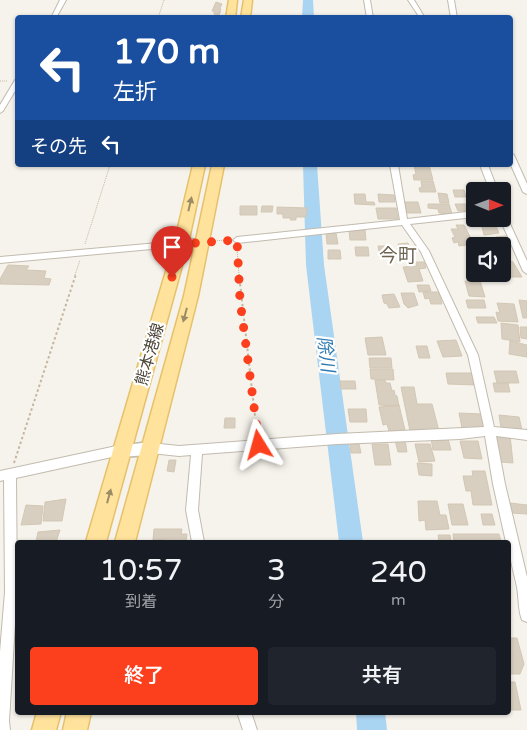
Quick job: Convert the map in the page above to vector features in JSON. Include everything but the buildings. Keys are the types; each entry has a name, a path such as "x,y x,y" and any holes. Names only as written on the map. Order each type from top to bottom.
{"main road":[{"path":"231,15 234,0"},
{"path":"246,15 248,0"},
{"name":"熊本港線","path":"97,540 181,244 199,167"},
{"name":"熊本港線","path":"126,540 203,242 218,167"},
{"path":"44,730 47,715"},
{"path":"74,730 78,715"}],"street":[{"path":"55,15 63,0"},
{"path":"367,0 370,15"},
{"path":"411,0 421,15"},
{"path":"451,0 454,15"},
{"path":"0,111 15,85"},
{"path":"513,162 527,192"},
{"path":"394,167 404,222 425,251 473,355 490,431 499,484 523,587 527,615"},
{"path":"485,167 491,182"},
{"path":"237,240 466,215"},
{"path":"508,228 527,271"},
{"path":"0,260 203,242"},
{"path":"2,730 11,592 5,475 121,450 151,448 179,451 490,431 527,435"},
{"path":"197,450 192,510 198,540"},
{"path":"245,715 250,730"}],"path":[{"path":"159,15 164,0"},
{"path":"5,475 82,253 109,167"},
{"path":"203,242 237,240 240,300 259,445"}],"waterway":[{"name":"除川","path":"308,0 308,15"},
{"name":"除川","path":"310,167 315,265 351,540"},
{"name":"除川","path":"370,715 372,730"}],"district":[{"name":"今町","path":"398,255"}],"route":[{"path":"172,277 181,244 237,240 240,300 259,445"}]}
